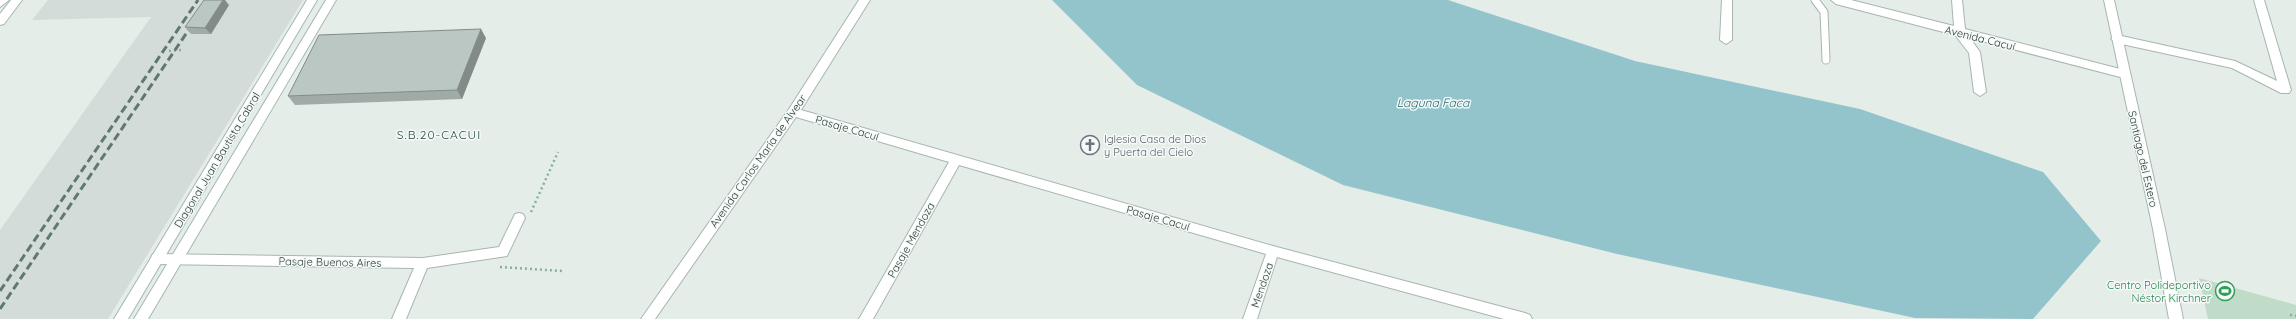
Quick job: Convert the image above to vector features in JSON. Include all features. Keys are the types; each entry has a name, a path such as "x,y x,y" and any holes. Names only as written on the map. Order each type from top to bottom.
{"street":[{"path":"0,3 4,0"},
{"path":"0,21 16,0"},
{"name":"Diagonal Juan Bautista Cabral","path":"121,319 312,0"},
{"name":"Diagonal Juan Bautista Cabral","path":"141,319 331,0"},
{"name":"Avenida Carlos María de Alvear","path":"648,319 793,112 865,0"},
{"path":"1726,40 1727,0"},
{"name":"Avenida Cacuí","path":"1836,0 2124,74"},
{"path":"1957,0 1960,33 1974,52 1980,92"},
{"name":"Santiago del Estero","path":"2109,0 2159,229 2176,319"},
{"path":"2117,40 2235,65 2285,90 2260,0"},
{"path":"274,65 293,64"},
{"name":"Pasaje Cacuí","path":"793,112 1274,251 1525,319"},
{"name":"Pasaje Mendoza","path":"866,319 956,160"},
{"path":"502,252 519,218"},
{"name":"Mendoza","path":"1250,319 1274,251"},
{"name":"Pasaje Buenos Aires","path":"157,259 423,263 502,252"},
{"path":"398,319 423,263"}],"lane":[{"path":"1815,0 1824,12 1826,60"}],"path":[{"path":"169,51 168,52 181,50"},
{"path":"519,218 531,213 558,152"},
{"path":"502,252 497,267 562,271"},
{"path":"2290,315 2296,316"}],"shaded area":[{"path":"48,0 303,0 108,319 0,319 0,230 151,17 32,20"}],"green space":[{"name":"Centro Polideportivo Néstor Kirchner","path":"2199,278 2296,305 2296,319 2208,319"}],"water":[{"name":"Laguna Faca","path":"1052,0 1448,0 1635,61 1860,109 2043,172 2101,241 2033,319 1915,318 1617,254 1343,185 1137,85"}],"building":[{"path":"204,0 223,0 205,28 185,27"},
{"path":"481,29 457,90 288,96 319,35"}],"railway":[{"path":"0,291 198,0"},
{"path":"0,309 194,22"}],"place":[{"name":"Iglesia Casa de Dios y Puerta del Cielo","path":"1090,145"},
{"name":"Centro Polideportivo Néstor Kirchner","path":"2225,291"}],"district":[{"name":"S.B.20-CACUI","path":"439,135"}]}
